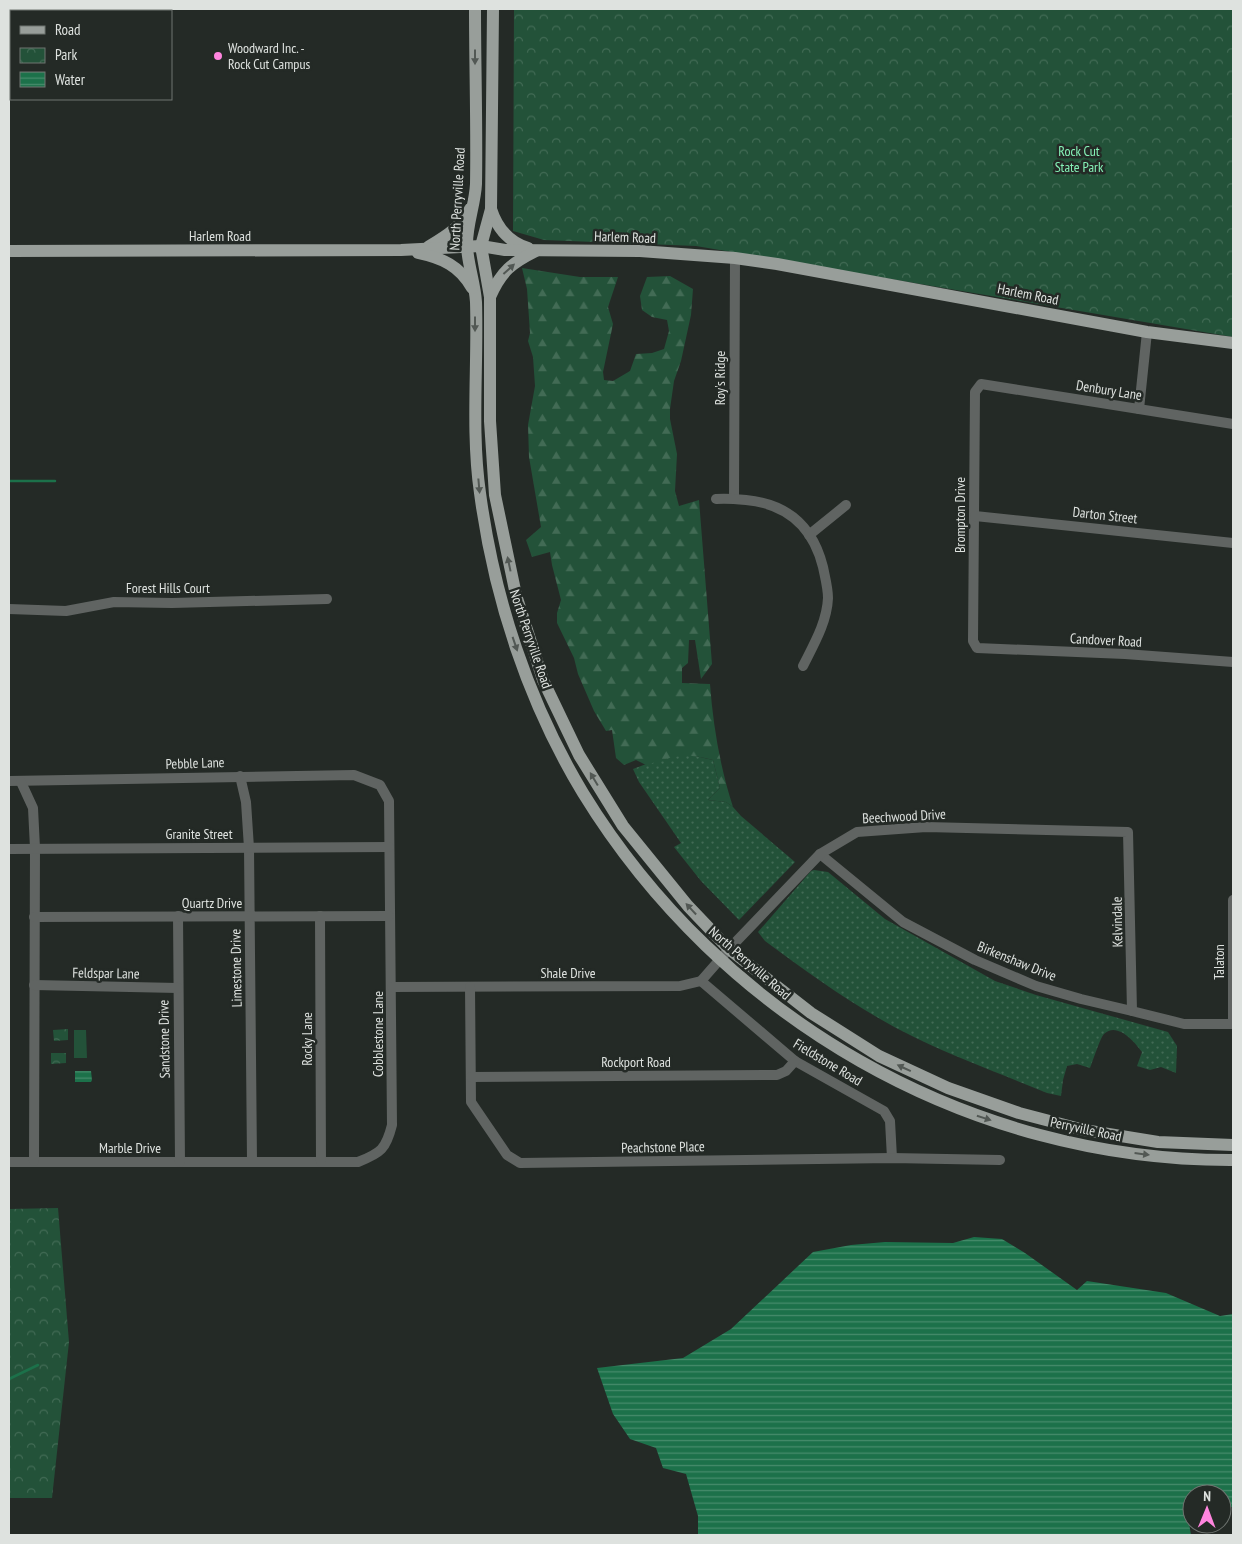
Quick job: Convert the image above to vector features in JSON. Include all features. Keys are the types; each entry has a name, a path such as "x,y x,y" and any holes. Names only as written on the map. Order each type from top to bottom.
{"main road":[{"name":"North Perryville Road","path":"476,9 476,190 467,246 476,298 475,419 480,492 496,581 508,625 524,670 555,741 582,791 602,822 636,869 719,960 796,1022 840,1050 896,1081 939,1101"},
{"name":"North Perryville Road","path":"493,9 491,209 481,246 490,297 490,421 495,495 516,595 543,680 580,755 622,826 688,906 728,949 811,1014 879,1056 948,1088"},
{"path":"401,250 428,247 456,229 468,213 476,190"},
{"path":"491,209 495,220 508,237 521,246 538,250"},
{"name":"Harlem Road","path":"9,251 401,250 481,246 505,250 640,251 735,258 898,285 1147,332 1233,343"},
{"path":"401,250 449,262 468,280 476,298"},
{"path":"490,297 497,281 508,268 538,250"},
{"name":"Perryville Road","path":"948,1088 1019,1113 1084,1130 1158,1142 1233,1145"},
{"name":"Perryville Road","path":"939,1101 977,1116 1060,1140 1114,1151 1168,1158 1233,1160"}],"street":[{"name":"Roy's Ridge","path":"734,498 735,258"},
{"path":"1139,409 1147,332"},
{"name":"Denbury Lane","path":"981,384 1233,424"},
{"name":"Brompton Drive","path":"977,648 973,642 974,392 981,384"},
{"path":"716,499 734,498 761,501 782,508 798,520 818,550 828,597 825,617 820,632 803,666"},
{"path":"808,535 846,505"},
{"name":"Darton Street","path":"974,516 1233,543"},
{"name":"Forest Hills Court","path":"9,610 66,611 114,602 172,603 327,599"},
{"name":"Candover Road","path":"977,648 1125,654 1233,662"},
{"name":"Pebble Lane","path":"9,782 354,775 380,785"},
{"name":"Limestone Drive","path":"240,776 246,802 249,848 252,1161"},
{"path":"21,782 33,808 35,848 34,1161"},
{"name":"Cobblestone Lane","path":"252,1161 358,1162 375,1155 388,1142 392,1125 389,801 380,785"},
{"name":"Beechwood Drive","path":"728,949 820,854 857,832 926,826 1128,832"},
{"name":"Kelvindale","path":"1128,832 1132,1010"},
{"name":"Granite Street","path":"9,849 389,847"},
{"name":"Birkenshaw Drive","path":"820,854 903,922 975,960 1036,986 1081,1000 1132,1010 1184,1024 1233,1024"},
{"name":"Talaton","path":"1233,900 1233,1024"},
{"name":"Quartz Drive","path":"34,916 389,916"},
{"name":"Sandstone Drive","path":"178,916 180,1162"},
{"name":"Rocky Lane","path":"320,916 321,1162"},
{"path":"701,981 728,949"},
{"name":"Shale Drive","path":"392,987 680,986 701,981"},
{"name":"Fieldstone Road","path":"701,981 795,1061 884,1111 890,1121 892,1158"},
{"name":"Feldspar Lane","path":"34,985 178,988"},
{"name":"Peachstone Place","path":"470,987 471,1102 507,1155 520,1163 892,1158 1000,1160"},
{"name":"Rockport Road","path":"471,1077 777,1075 786,1071 795,1061"},
{"name":"Marble Drive","path":"9,1162 252,1161"}],"green space":[{"name":"Rock Cut State Park","path":"514,9 1233,9 1233,337 696,246 544,240 513,231"},
{"path":"522,268 580,277 618,277 608,307 613,324 603,372 604,380 613,381 630,371 636,354 652,353 664,349 669,331 667,320 652,317 642,310 640,296 647,277 670,276 693,289 691,315 681,361 674,381 670,419 677,454 675,491 679,506 699,500 712,664 701,679 695,640 689,640 688,663 682,668 682,683 710,684 718,746 724,777 733,807 726,802 708,800 720,788 713,760 694,756 679,756 646,765 636,760 624,765 616,758 612,730 606,731 594,711 578,674 574,658 557,623 557,613 561,600 550,552 532,557 526,540 541,527 529,457 528,425 535,386 533,357 528,341 530,333 527,289"},
{"path":"678,752 713,760 720,788 708,800 726,802 795,862 739,920 701,881 674,847 681,843 639,782 633,769"},
{"path":"811,871 828,872 885,919 995,981 1036,995 1168,1032 1177,1046 1176,1073 1161,1067 1150,1070 1137,1066 1142,1052 1139,1048 1120,1031 1109,1031 1102,1036 1090,1068 1077,1064 1067,1066 1061,1096 1047,1093 949,1053 896,1028 802,968 765,941 758,932"},
{"path":"68,1029 68,1040 54,1041 53,1030"},
{"path":"74,1030 86,1030 87,1058 74,1058"},
{"path":"51,1053 66,1053 66,1063 51,1064"},
{"path":"58,1208 69,1342 52,1498 9,1498 9,1209"}],"water":[{"path":"75,1071 91,1071 91,1082 75,1082"},
{"path":"974,1237 1002,1239 1077,1290 1087,1281 1166,1293 1220,1316 1233,1314 1233,1507 1232,1484 1182,1484 1182,1534 1191,1535 698,1535 698,1516 686,1474 663,1468 656,1448 630,1439 613,1414 597,1368 683,1358 731,1329 813,1252 851,1245 885,1242 953,1243"}],"waterway":[{"path":"9,481 55,481"},
{"path":"9,1379 38,1365"}],"place":[{"name":"Woodward Inc. - Rock Cut Campus","path":"218,56"}]}
